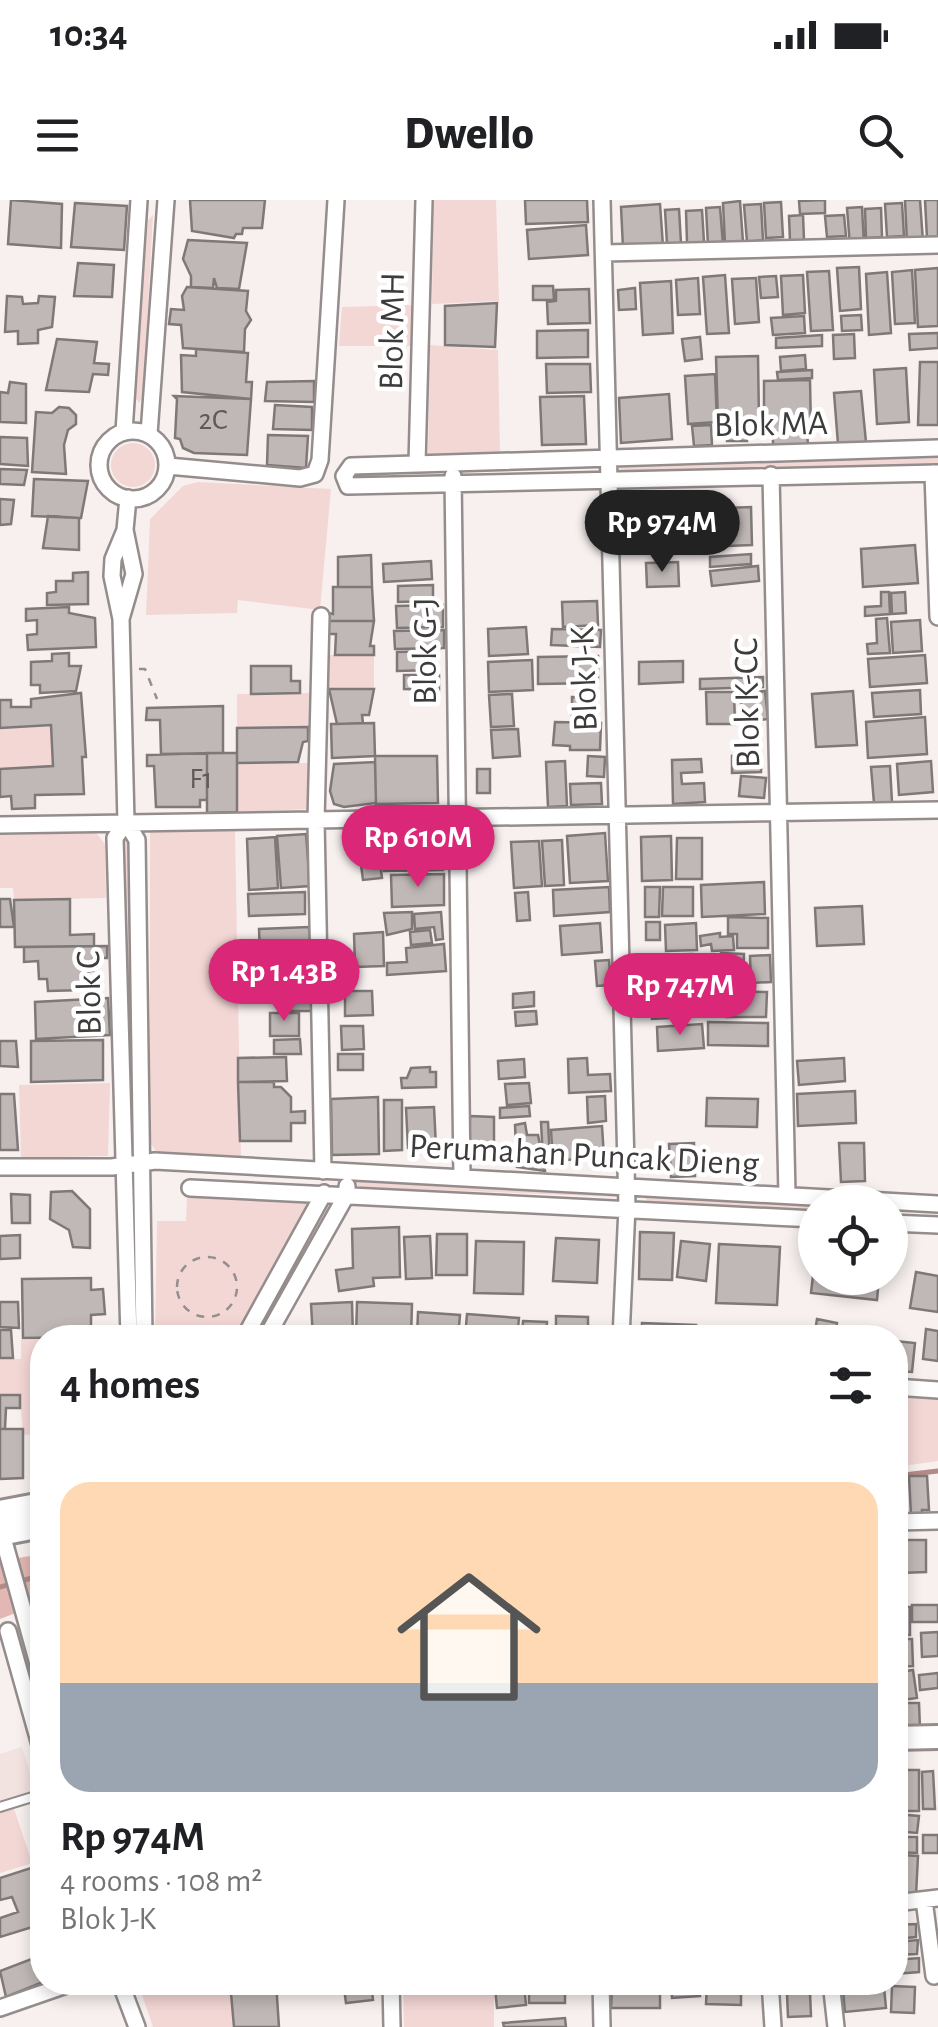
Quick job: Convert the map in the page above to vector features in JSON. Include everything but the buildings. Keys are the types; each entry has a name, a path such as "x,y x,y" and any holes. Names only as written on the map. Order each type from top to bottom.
{"street":[{"path":"124,432 139,200"},
{"path":"149,434 166,200"},
{"path":"168,466 300,478 315,474 320,460 336,200"},
{"name":"Blok MH","path":"417,464 424,200"},
{"name":"Blok J-K","path":"602,200 627,1207 622,1325"},
{"path":"604,253 938,246"},
{"path":"124,432 149,434 163,447 168,466 159,487 150,494 128,498 108,488 99,467 106,445 124,432"},
{"name":"Blok MA","path":"453,484 348,486 344,481 348,466 938,448"},
{"name":"Blok G-J","path":"453,463 462,1176"},
{"path":"453,484 936,473 938,617"},
{"name":"Blok K-CC","path":"771,475 787,1195"},
{"path":"128,498 125,530 134,574 121,619 126,822 138,840 144,1325"},
{"path":"321,616 316,822 323,1170"},
{"path":"0,825 938,810"},
{"name":"Blok C","path":"126,822 115,838 128,1325"},
{"name":"Perumahan Puncak Dieng","path":"0,1167 142,1163 323,1170 938,1204"},
{"path":"273,1325 347,1194 348,1172"},
{"name":"Perumahan Puncak Dieng","path":"190,1188 798,1218"},
{"path":"251,1325 324,1194"},
{"path":"908,1224 938,1225"},
{"path":"908,1388 938,1390"},
{"path":"1,1527 30,1511"},
{"path":"908,1522 938,1522"},
{"path":"1,1527 30,1526"},
{"path":"1,1527 30,1629"},
{"path":"8,1631 30,1688"},
{"path":"908,1738 938,1737"},
{"path":"931,1899 934,1976"},
{"path":"0,2008 38,1995"},
{"path":"125,1995 137,2027"},
{"path":"392,1995 392,2027"},
{"path":"601,1995 602,2027"},
{"path":"771,1995 773,2027"},
{"path":"832,1995 836,2027"}],"lane":[{"path":"0,1807 30,1798"}],"path":[{"path":"122,668 146,669 157,699"},
{"path":"194,1260 224,1262 236,1278 236,1297 214,1317 194,1316 180,1302 176,1283 194,1260"}],"shaded area":[{"path":"433,200 496,200 499,301 432,304"},
{"path":"153,215 143,397 139,403 134,396 148,220"},
{"path":"413,305 412,346 339,346 342,307"},
{"path":"430,345 498,350 500,452 428,454"},
{"path":"133,443 148,450 155,465 148,480 133,487 118,480 111,465 118,450"},
{"path":"938,458 938,465 623,473 618,468"},
{"path":"198,482 331,489 320,610 238,600 237,613 146,615 150,519 183,486"},
{"path":"327,655 374,655 374,689 325,688"},
{"path":"309,693 308,727 237,728 237,694"},
{"path":"51,725 53,766 0,769 0,728"},
{"path":"237,763 312,763 309,809 237,812"},
{"path":"235,830 241,1158 157,1153 150,1142 150,832"},
{"path":"96,833 105,844 106,898 14,900 13,888 0,888 0,835"},
{"path":"125,836 131,838 135,1128 131,1130 126,1124"},
{"path":"110,1083 108,1156 21,1158 19,1085"},
{"path":"357,1178 618,1191 621,1197 359,1187 354,1183"},
{"path":"643,1195 798,1202 798,1210 648,1202"},
{"path":"187,1196 311,1202 242,1325 155,1325 157,1221 186,1221"},
{"path":"21,1340 30,1340 30,1435 23,1435 20,1395 0,1395 0,1359 21,1359"},
{"path":"908,1395 938,1397 938,1461 908,1465"},
{"path":"30,1556 30,1608 0,1619 0,1561"},
{"path":"22,1747 30,1772 30,1800 13,1806 30,1864 0,1873 0,1754"},
{"path":"13,1806 30,1864 0,1873 0,1810"},
{"path":"142,1995 231,1995 234,2027 153,2027"},
{"path":"403,1995 494,1995 494,2027 404,2027"}],"waterway":[{"path":"908,1474 938,1471"},
{"path":"0,1587 30,1578"}]}
